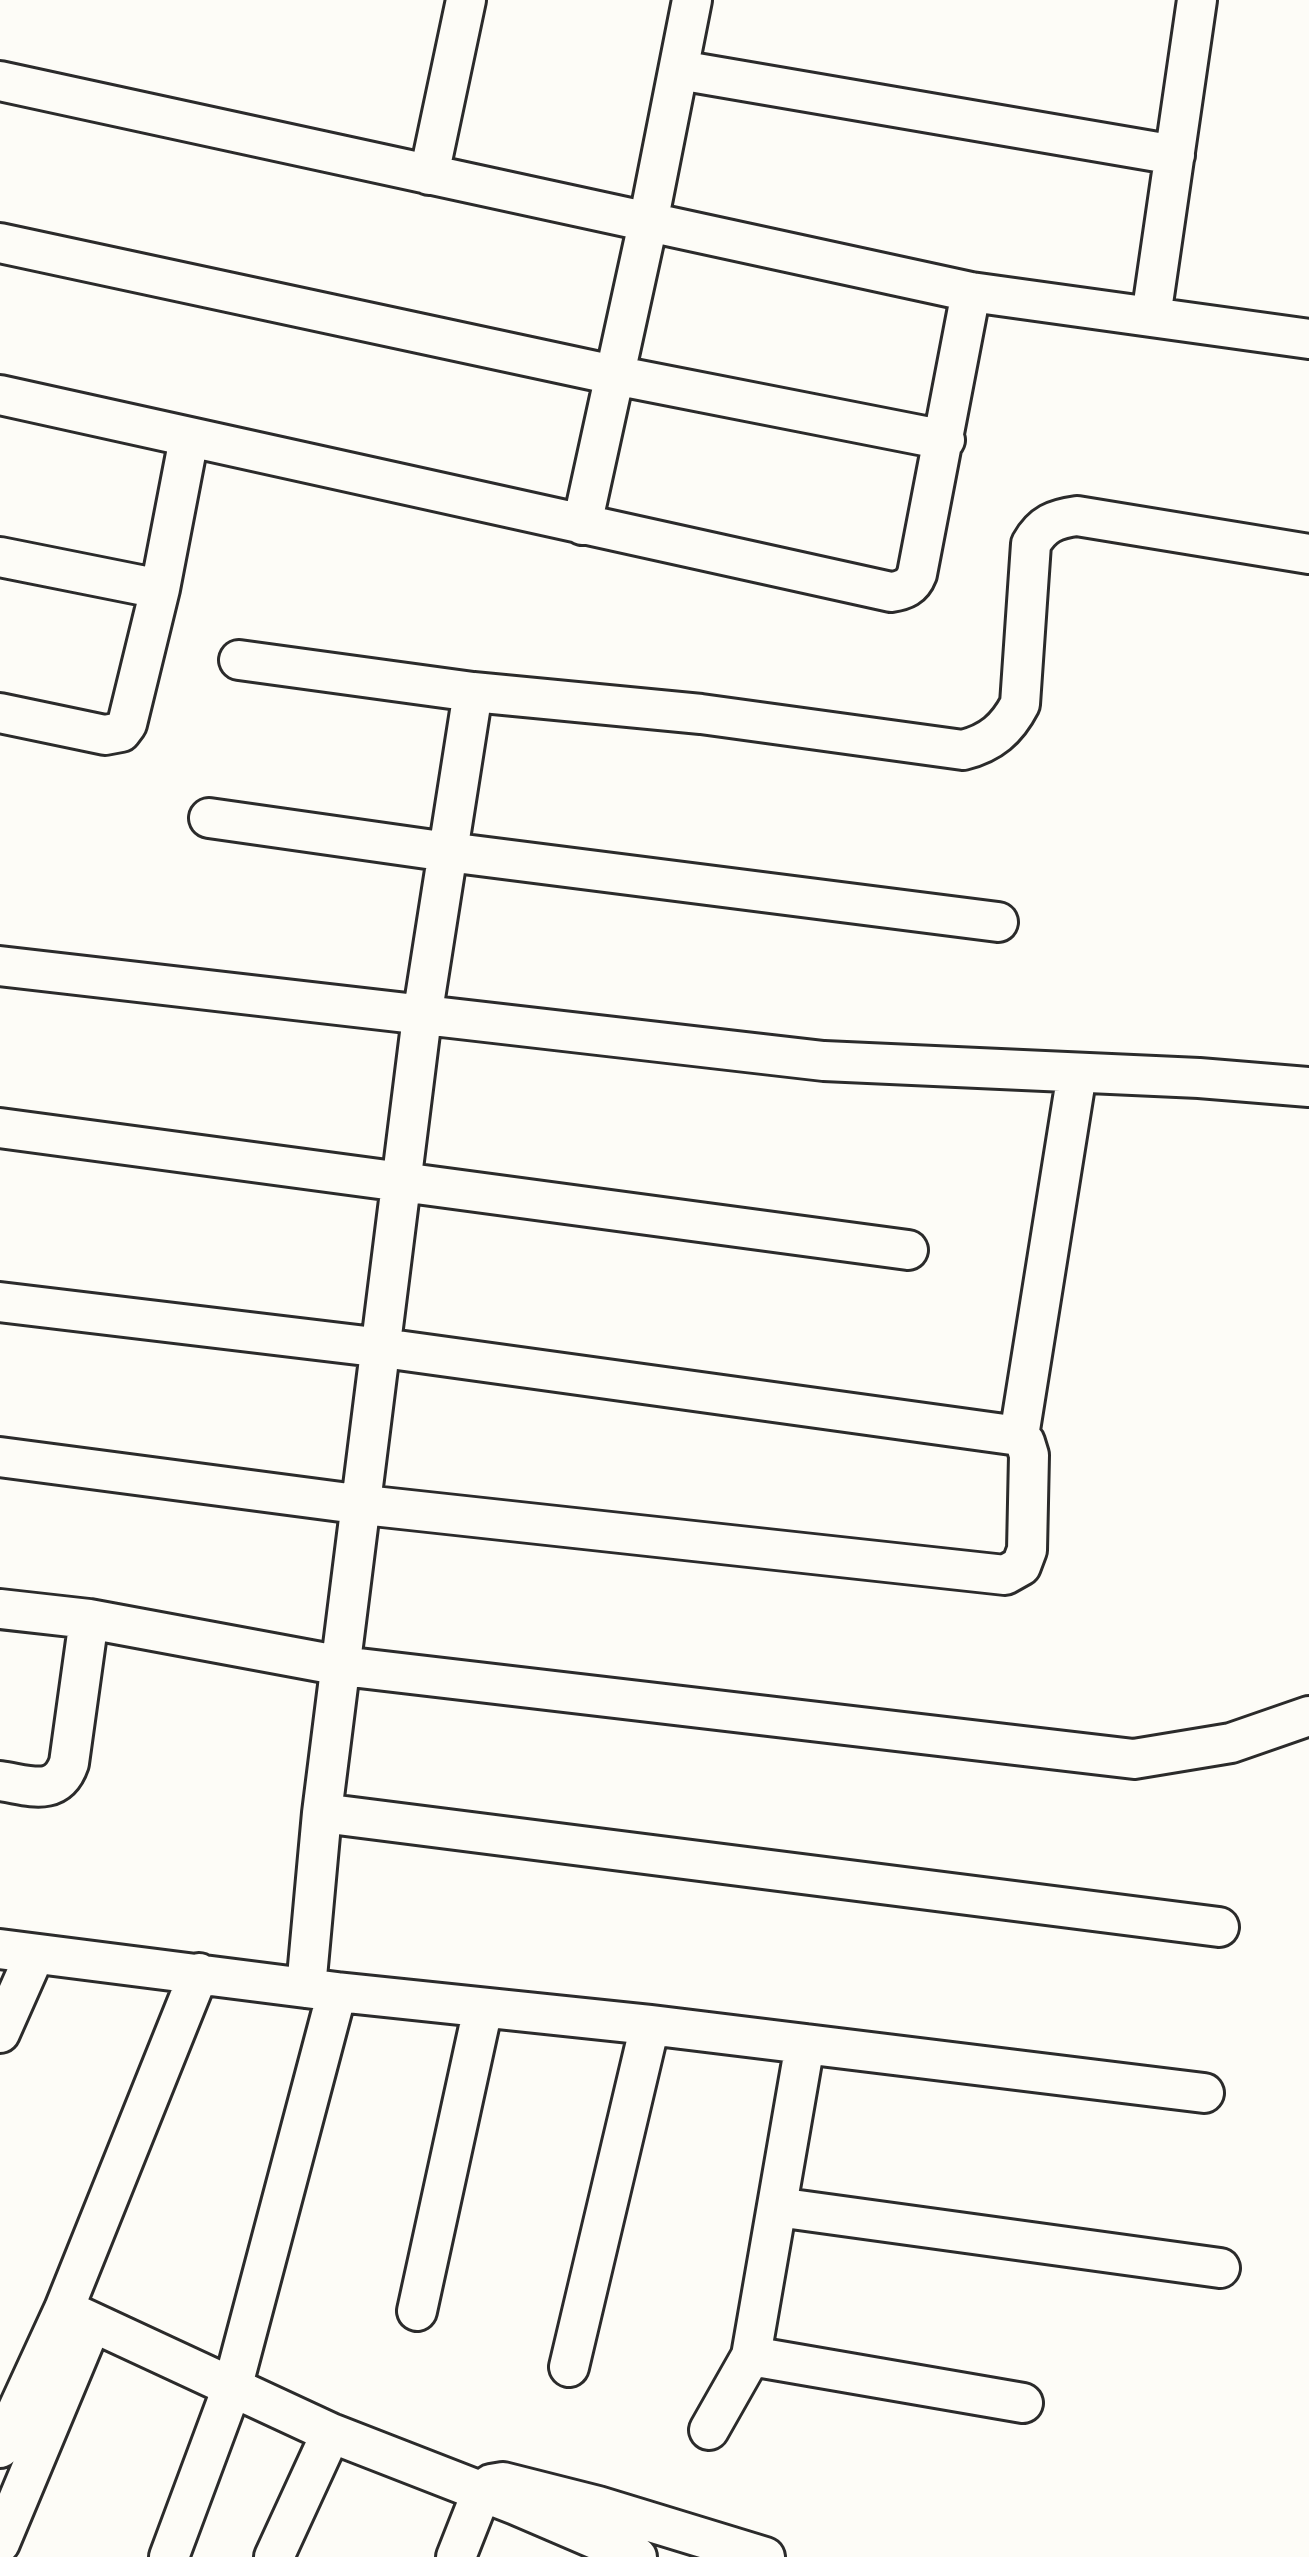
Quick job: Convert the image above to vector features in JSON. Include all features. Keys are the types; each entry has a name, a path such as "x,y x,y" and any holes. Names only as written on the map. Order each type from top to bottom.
{"street":[{"path":"582,525 648,223 692,0"},
{"path":"1152,317 1197,0"},
{"path":"429,175 462,1"},
{"path":"679,70 1175,155"},
{"path":"0,81 971,292 1309,339"},
{"path":"0,243 614,375 945,440"},
{"path":"0,395 878,591 905,590 914,583 917,574 945,440 971,292"},
{"path":"0,713 104,735 121,732 130,716 160,589 189,438"},
{"path":"239,660 473,692 701,714 963,750 982,745 998,734 1010,723 1020,704 1031,544 1039,529 1058,518 1077,516 1309,554"},
{"path":"0,557 160,589"},
{"path":"169,2557 233,2385 321,1990 322,1813 383,1348 422,1017 473,692"},
{"path":"209,818 448,852 998,922"},
{"path":"0,966 422,1017 824,1061 1199,1077 1309,1087"},
{"path":"1019,1437 1077,1073"},
{"path":"0,1128 908,1250"},
{"path":"0,1302 383,1348 1019,1437 1025,1442 1029,1455 1027,1550 1021,1566 1005,1575 363,1504 0,1457"},
{"path":"0,1609 89,1619 342,1666 1134,1759 1231,1743 1309,1716"},
{"path":"0,1780 46,1786 57,1784 64,1777 69,1763 89,1619"},
{"path":"322,1813 1219,1927"},
{"path":"0,2033 18,1952 321,1990 650,2025 1204,2093"},
{"path":"0,2543 199,1973"},
{"path":"417,2311 483,2008"},
{"path":"569,2367 650,2025"},
{"path":"709,2430 751,2356 805,2044"},
{"path":"777,2207 1220,2268"},
{"path":"78,2316 233,2385 331,2433 482,2491 637,2557"},
{"path":"0,2448 78,2316"},
{"path":"751,2356 1023,2403"},
{"path":"274,2557 331,2433"},
{"path":"456,2557 482,2491 491,2484 521,2485 765,2557"}]}
